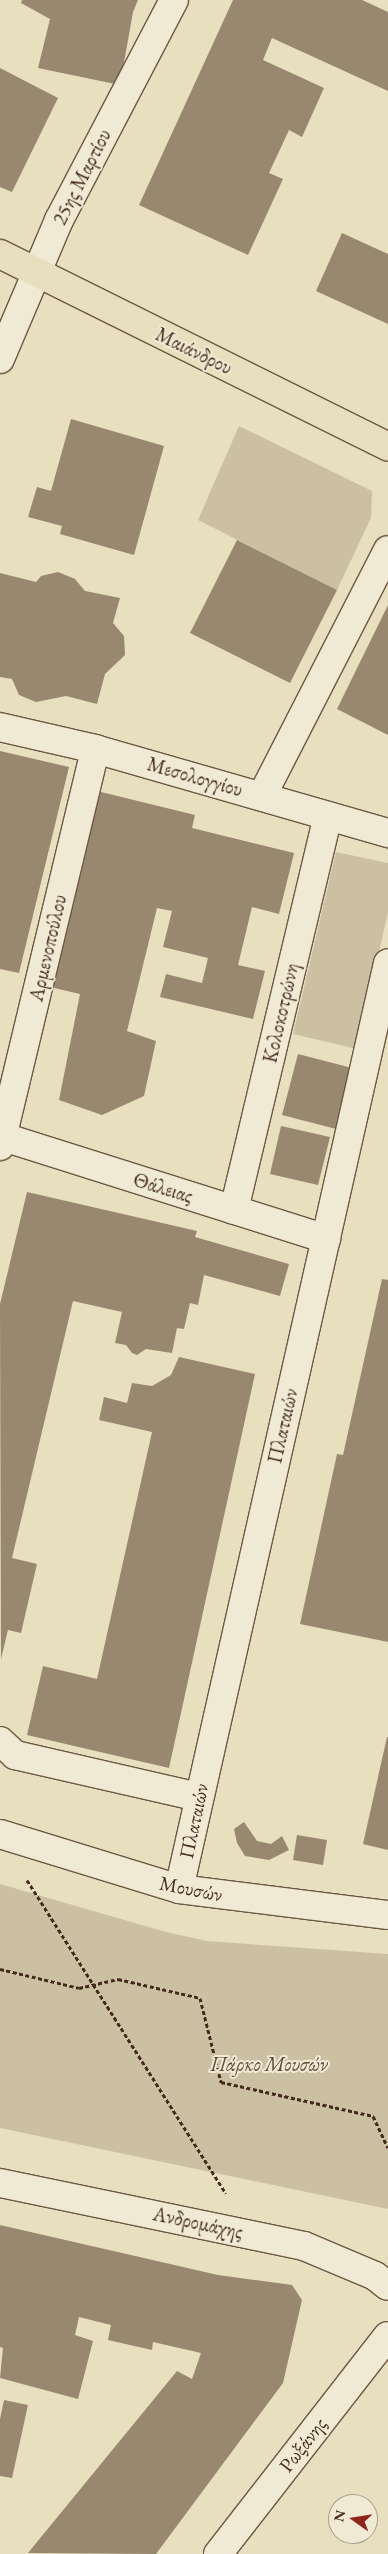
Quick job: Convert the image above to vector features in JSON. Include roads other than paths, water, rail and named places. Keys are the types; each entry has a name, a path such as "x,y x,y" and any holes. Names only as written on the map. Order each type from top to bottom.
{"main road":[{"name":"Μαιάνδρου","path":"0,254 388,447"}],"street":[{"name":"25ης Μαρτίου","path":"0,359 34,272 174,0"},
{"path":"262,796 388,550"},
{"name":"Μεσολογγίου","path":"0,727 95,750 388,833"},
{"name":"Αρμενοπούλου","path":"1,1140 95,750"},
{"name":"Κολοκοτρώνη","path":"234,1210 328,816"},
{"name":"Πλαταιών","path":"179,1889 388,963"},
{"name":"Θάλειας","path":"1,1140 234,1210 326,1240"},
{"path":"0,1740 15,1755 199,1796"},
{"name":"Μουσών","path":"0,1834 179,1889 388,1915"},
{"name":"Ανδρομάχης","path":"0,2183 252,2234 332,2257 375,2276 388,2286"},
{"name":"Ρωξάνης","path":"218,2554 388,2336"}],"park label":[{"name":"Πάρκο Μουσών","path":"269,2064"}]}
